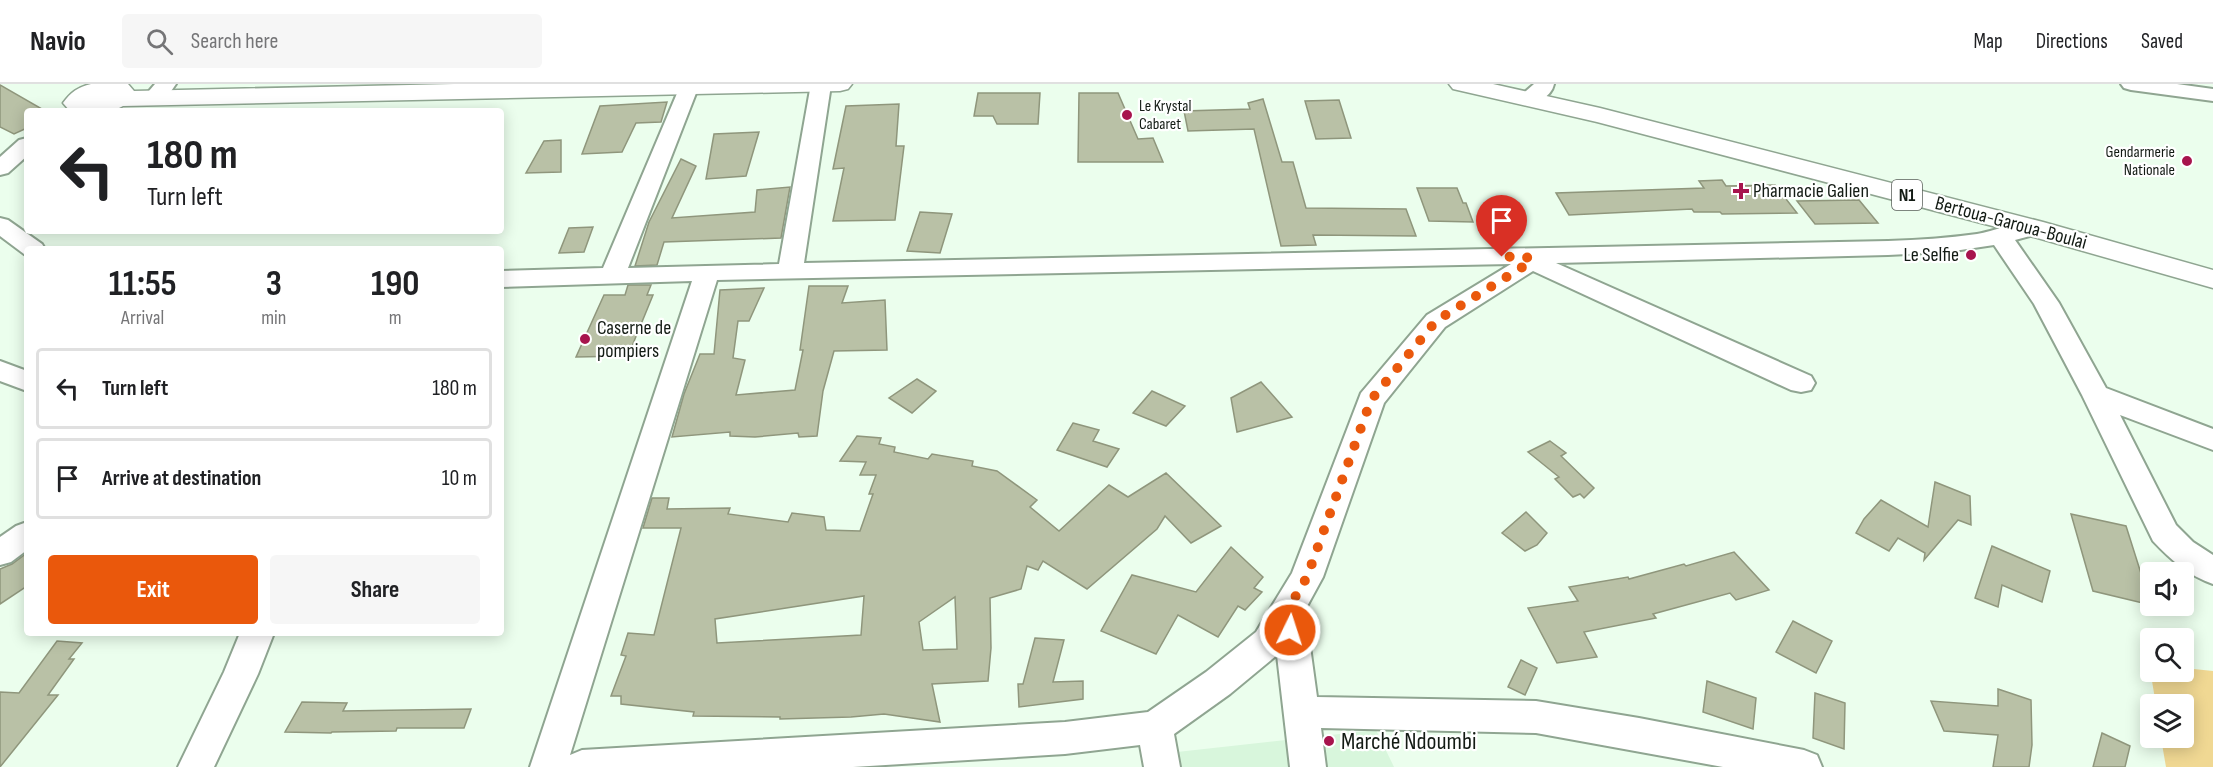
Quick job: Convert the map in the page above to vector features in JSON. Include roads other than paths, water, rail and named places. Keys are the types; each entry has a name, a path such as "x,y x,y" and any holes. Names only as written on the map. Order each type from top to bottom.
{"highway":[{"path":"65,84 82,104 95,108 117,99 159,91 830,85"},
{"name":"Bertoua-Garoua-Boulai","path":"1461,84 1537,89 1600,115 2033,228 2213,279"}],"street":[{"path":"2131,84 2209,91"},
{"path":"790,271 830,85"},
{"path":"612,276 688,87"},
{"path":"0,168 24,148"},
{"path":"504,279 790,271 1528,258 1919,246 2001,238 2033,228"},
{"path":"4,234 27,246"},
{"path":"2001,238 2046,303 2096,395 2164,533 2182,551 2213,571"},
{"path":"1528,258 1801,382"},
{"path":"582,767 1065,738 1155,727 1218,683 1268,642 1307,577 1371,400 1436,321 1528,258"},
{"path":"548,767 707,273"},
{"path":"0,370 24,381"},
{"path":"2096,395 2213,440"},
{"path":"0,553 24,536"},
{"path":"1288,609 1308,767"},
{"path":"196,767 241,674 256,636"},
{"path":"1301,712 1536,717 1639,734 1804,767"},
{"path":"1155,727 1162,767"}],"place":[{"name":"Le Krystal Cabaret","path":"1127,115"},
{"name":"Gendarmerie Nationale","path":"2187,161"},
{"name":"Pharmacie Galien","path":"1741,191"},
{"name":"Le Selfie","path":"1971,255"},
{"name":"Caserne de pompiers","path":"585,339"},
{"name":"Marché Ndoumbi","path":"1329,741"}]}
